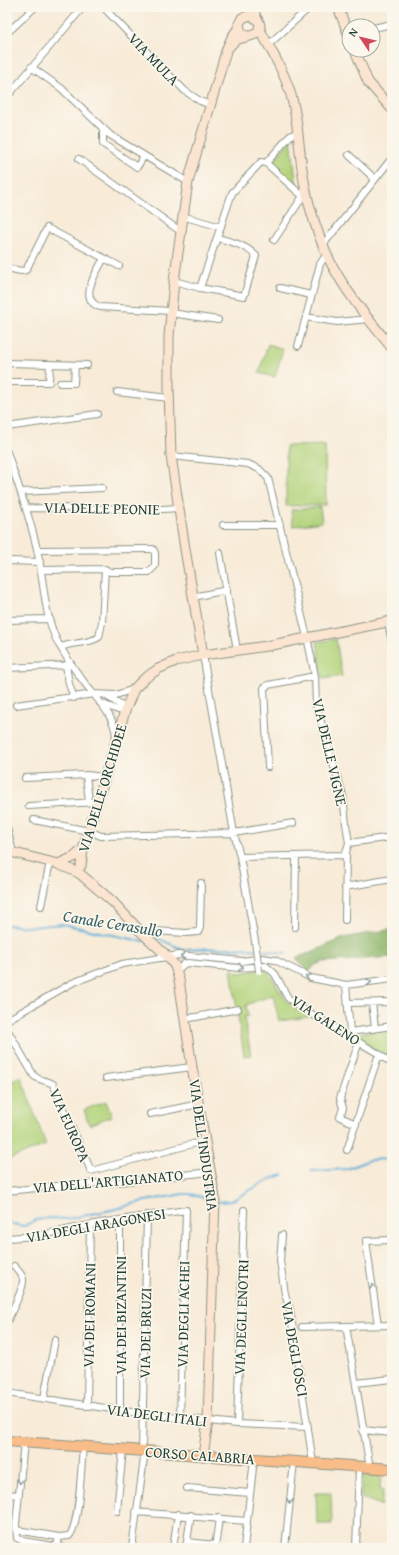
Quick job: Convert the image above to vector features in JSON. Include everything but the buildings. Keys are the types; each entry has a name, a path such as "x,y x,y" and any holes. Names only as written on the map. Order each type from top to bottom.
{"main road":[{"name":"CORSO CALABRIA","path":"7,1441 392,1469"}],"street":[{"path":"7,33 35,7"},
{"path":"7,97 83,7"},
{"name":"VIA MULA","path":"103,7 185,91 200,101 210,105"},
{"path":"244,7 240,23 241,33 260,42 270,50"},
{"path":"254,7 260,28 287,83 293,103 305,196 325,249 337,274 369,320 392,347"},
{"path":"270,50 310,7"},
{"path":"338,7 342,18"},
{"path":"256,18 247,16 240,23 232,37 210,105 188,182 180,231 171,312 169,398 171,456 193,597 234,833 240,857 260,971"},
{"path":"381,26 392,24"},
{"path":"228,48 236,40 256,34 260,28"},
{"path":"358,58 368,82 392,109"},
{"path":"31,67 61,88 110,135 188,182"},
{"path":"7,84 13,89"},
{"path":"103,128 104,144 137,167 144,156"},
{"path":"266,163 290,136 297,132"},
{"path":"349,155 375,179"},
{"path":"298,346 325,249 375,179 392,158"},
{"path":"79,159 180,231"},
{"path":"200,288 232,193 261,162 266,163 305,196"},
{"path":"274,240 305,196"},
{"path":"182,216 221,227"},
{"path":"7,268 22,271 26,270 47,228 119,266"},
{"path":"174,281 200,288 244,296 256,256 242,245 218,238"},
{"path":"104,258 90,285 90,297 91,302 94,305 100,307 171,312 218,320"},
{"path":"280,288 311,295"},
{"path":"306,317 337,322 369,320"},
{"path":"7,363 87,365"},
{"path":"7,382 49,382 50,364"},
{"path":"60,383 74,382 75,365"},
{"path":"117,392 169,398"},
{"path":"7,427 98,414"},
{"path":"7,452 21,492 38,550 50,619 58,642 69,665 94,694 114,726 116,741"},
{"name":"VIA DELLE VIGNE","path":"171,456 248,464 259,469 268,478 307,637 315,676 316,705 342,791 349,843"},
{"path":"21,492 102,488"},
{"name":"VIA DELLE PEONIE","path":"26,508 179,508"},
{"path":"223,525 280,525"},
{"path":"38,550 150,548 155,551 156,566 149,572 110,572 106,569 41,570"},
{"path":"220,553 237,650"},
{"path":"7,561 40,562"},
{"path":"61,647 69,643 94,640 99,637 102,623 106,569"},
{"path":"193,597 226,590"},
{"path":"7,620 50,619"},
{"path":"16,705 94,694 116,695 134,689 158,669 176,661 203,655 267,646 390,622 392,643"},
{"path":"7,668 69,665"},
{"path":"69,665 69,684 74,698"},
{"path":"268,767 264,688 268,685 315,676"},
{"name":"VIA DELLE ORCHIDEE","path":"76,868 89,831 93,802 105,777 125,710 134,689"},
{"path":"105,695 122,706 125,710"},
{"path":"100,703 118,710 125,710"},
{"path":"25,778 86,775 105,777"},
{"path":"30,806 93,802 86,775"},
{"path":"34,820 89,831 101,836 234,833 293,823"},
{"path":"7,828 10,852 76,868"},
{"path":"345,920 346,855 349,843 392,837"},
{"path":"41,906 58,863 74,857 82,849"},
{"path":"240,857 346,855"},
{"path":"295,927 296,856"},
{"name":"VIA DELL'INDUSTRIA","path":"76,868 113,902 138,930 176,966 215,1201 208,1421 203,1456"},
{"path":"345,887 392,879"},
{"path":"138,930 186,933 198,932 200,928 201,883"},
{"path":"7,1020 72,983 106,970 122,964 179,955 242,961 263,958 274,960 311,978 346,985 392,979"},
{"name":"VIA GALENO","path":"177,971 184,964 188,963 239,968 266,966 275,974 288,998 293,1002 349,1034 392,1064"},
{"path":"346,985 349,1034 392,1026"},
{"path":"348,1004 392,1002"},
{"path":"372,1003 375,1028"},
{"path":"185,1019 238,1009"},
{"name":"VIA EUROPA","path":"7,1029 37,1080 53,1084 91,1171 204,1141"},
{"path":"356,1124 340,1117 343,1108 340,1098 359,1042"},
{"path":"348,1150 379,1054"},
{"path":"106,1078 192,1067"},
{"path":"150,1114 199,1104"},
{"path":"91,1171 94,1183"},
{"name":"VIA DELL'ARTIGIANATO","path":"7,1191 118,1182 210,1172"},
{"name":"VIA DEGLI ARAGONESI","path":"7,1238 37,1236 147,1215 186,1210"},
{"name":"VIA DEGLI ACHEI","path":"180,1418 186,1210"},
{"name":"VIA DEGLI ENOTRI","path":"237,1424 244,1210"},
{"name":"VIA DEI BRUZI","path":"132,1548 144,1451 147,1215"},
{"name":"VIA DEI BIZANTINI","path":"120,1220 120,1411"},
{"name":"VIA DEI ROMANI","path":"87,1406 90,1225"},
{"name":"VIA DEGLI OSCI","path":"282,1235 280,1261 285,1294 290,1310 313,1463"},
{"path":"378,1326 366,1241 392,1240"},
{"path":"7,1322 23,1280 22,1276 14,1266"},
{"path":"302,1327 392,1325"},
{"path":"346,1326 370,1468"},
{"path":"44,1398 55,1340"},
{"path":"356,1383 392,1379"},
{"name":"VIA DEGLI ITALI","path":"7,1393 144,1414 237,1424 308,1427"},
{"path":"363,1430 392,1433"},
{"path":"24,1442 16,1524 17,1538 23,1541 64,1548"},
{"path":"17,1530 59,1537 68,1536 73,1530 78,1499 83,1446"},
{"path":"117,1511 123,1449"},
{"path":"244,1548 254,1459"},
{"path":"285,1548 294,1462"},
{"path":"356,1548 359,1467"},
{"path":"187,1488 250,1493"},
{"path":"7,1494 19,1495"},
{"path":"136,1512 191,1515 247,1521"},
{"path":"173,1548 178,1514"},
{"path":"191,1515 187,1545 215,1547 219,1518"},
{"path":"57,1547 59,1537"}],"green space":[{"path":"291,139 297,188 271,163"},
{"path":"268,344 283,349 275,377 259,373"},
{"path":"325,445 326,505 286,506 286,446"},
{"path":"320,507 322,522 293,526 291,510"},
{"path":"336,639 342,676 323,679 317,642"},
{"path":"392,929 392,957 323,962 315,965 309,972 296,958 343,938"},
{"path":"232,969 238,973 265,969 287,1001 308,1015 308,1017 279,1021 273,995 246,1005 248,1016 244,1017 251,1055 244,1056"},
{"path":"392,1028 392,1054 383,1055 354,1037 354,1034"},
{"path":"21,1077 46,1145 7,1160 7,1083"},
{"path":"106,1101 112,1116 89,1125 84,1110"},
{"path":"365,1475 381,1477 380,1489 383,1490 381,1506 361,1498 361,1481"},
{"path":"316,1493 331,1493 332,1524 317,1524"}],"waterway":[{"name":"Canale Cerasullo","path":"7,925 31,927 62,924 146,941"},
{"name":"Canale Cerasullo","path":"154,939 159,939 182,949 242,948 286,953"},
{"path":"311,1171 347,1169 369,1160 392,1159"},
{"path":"218,1202 231,1201 268,1180 283,1175"},
{"path":"7,1223 24,1226 36,1220 49,1218 67,1219 116,1209 140,1202 183,1194 190,1194 212,1200"}]}
